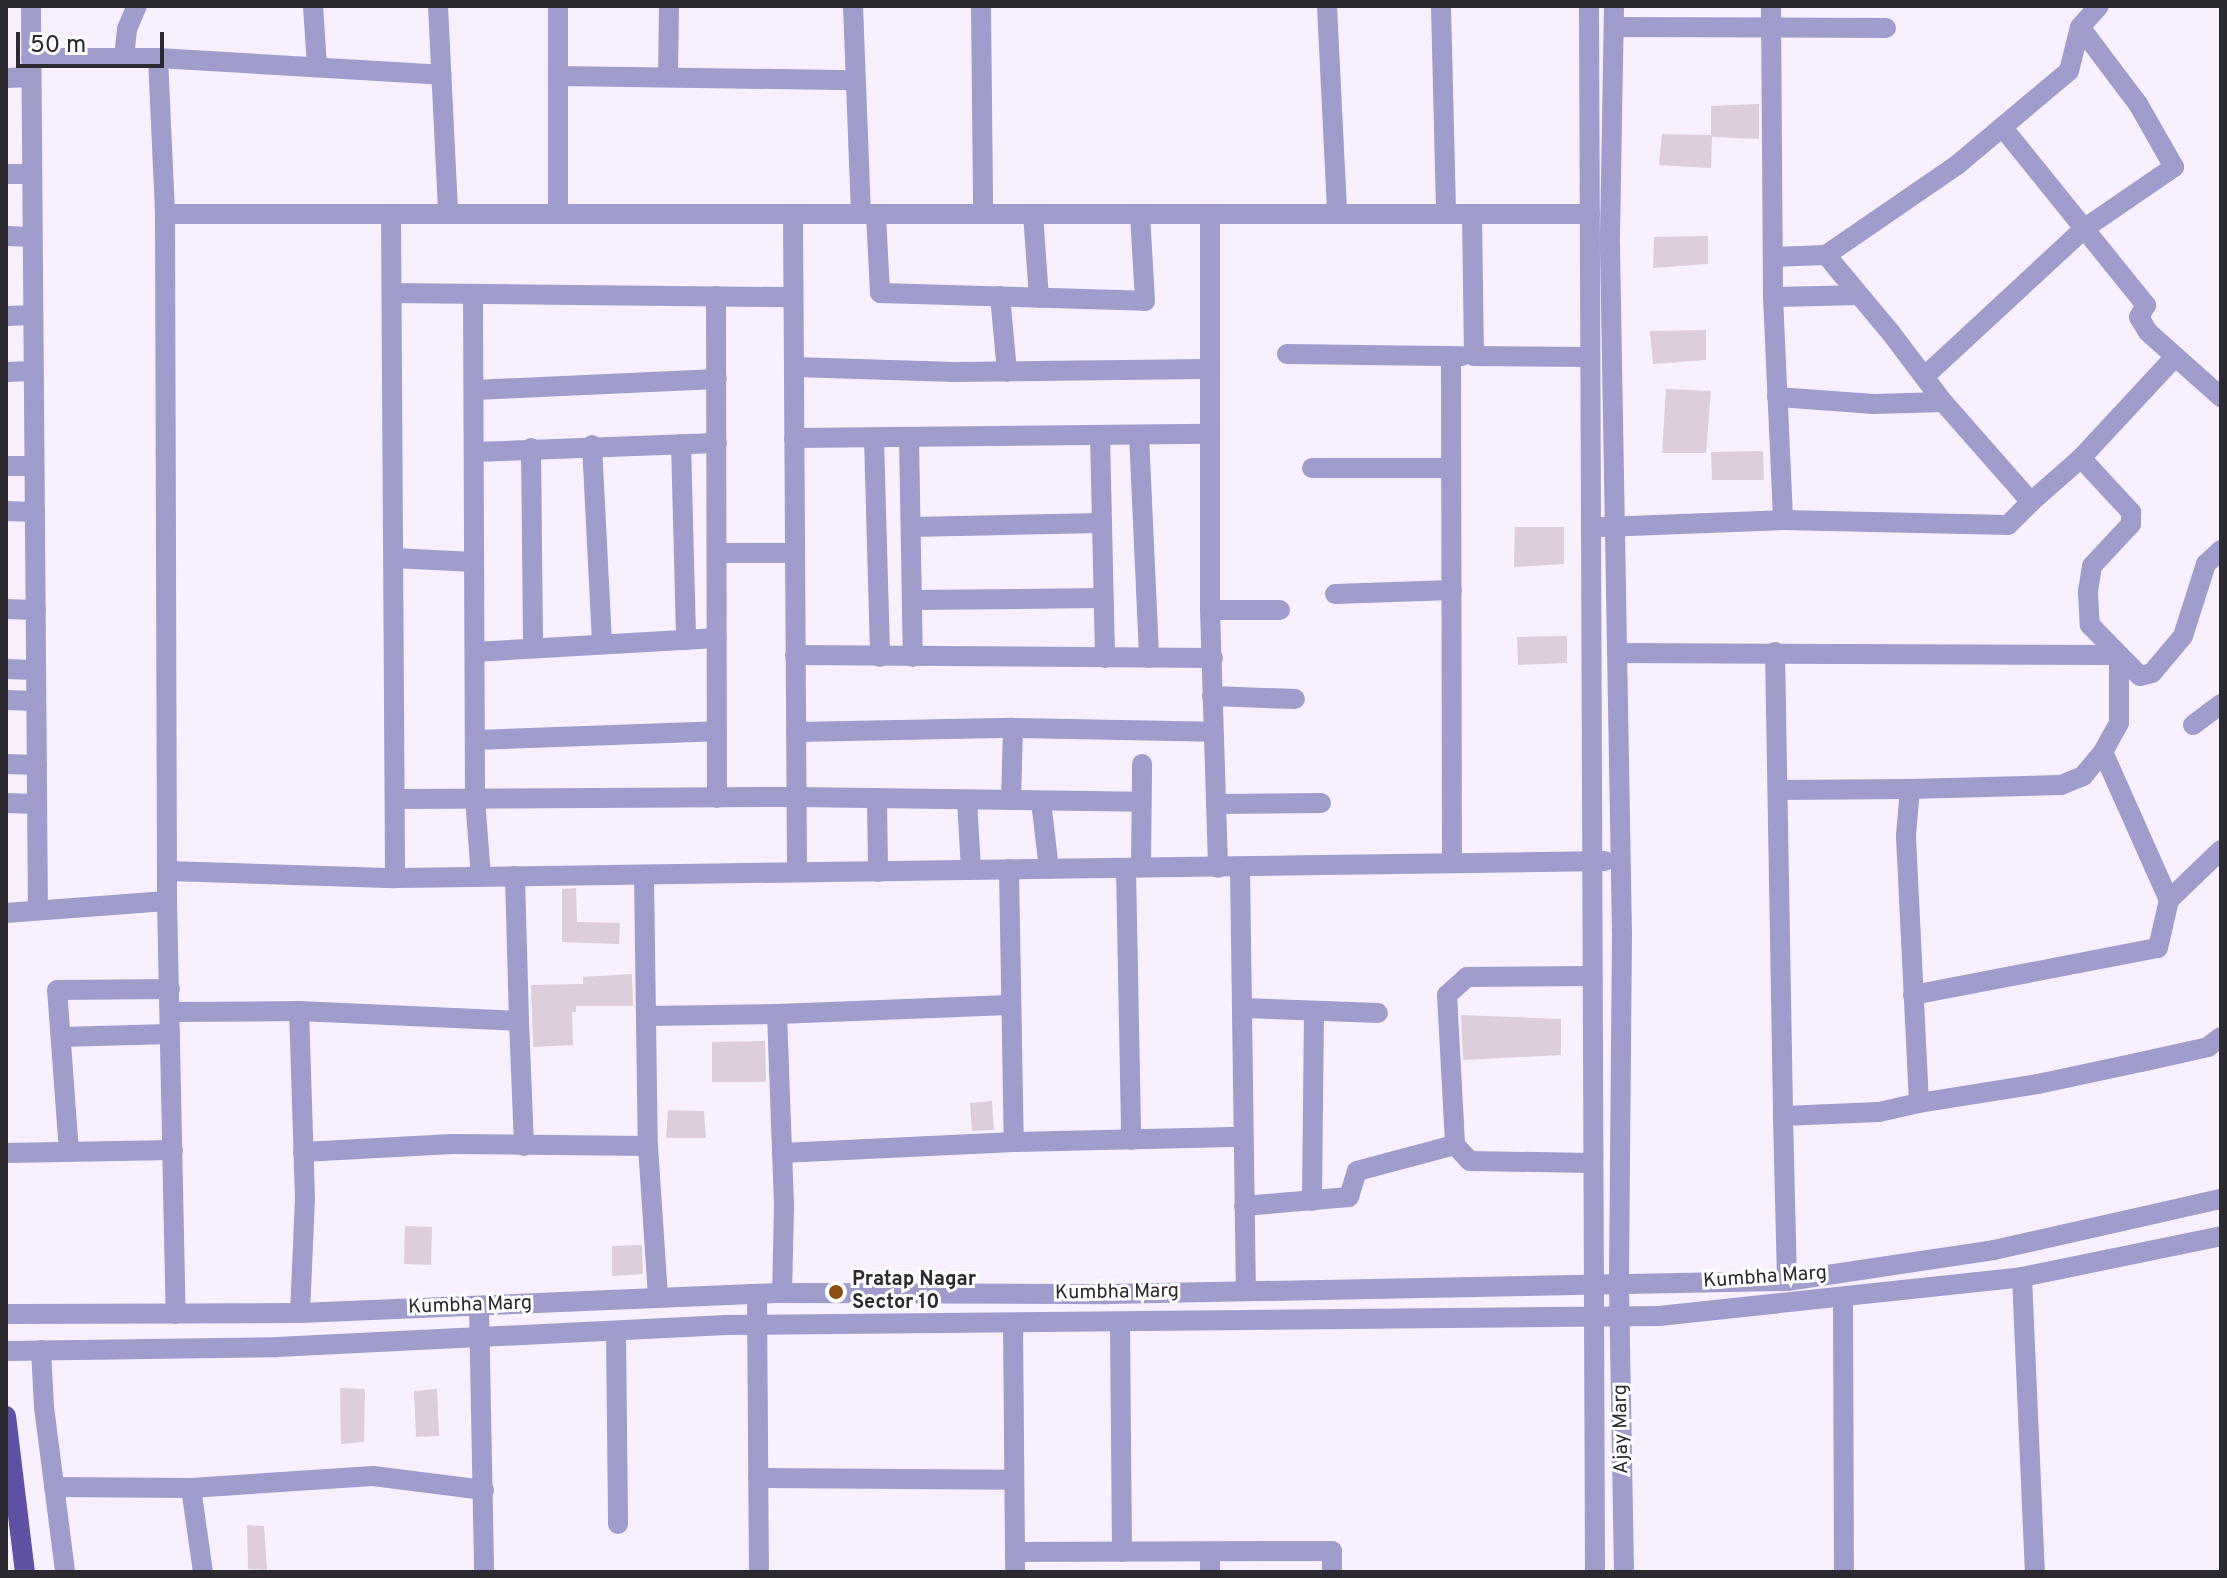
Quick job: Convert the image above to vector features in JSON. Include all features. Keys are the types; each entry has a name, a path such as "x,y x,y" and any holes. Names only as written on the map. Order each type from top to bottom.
{"main road":[{"path":"6,1416 25,1572"}],"street":[{"path":"31,6 38,910"},
{"path":"124,58 127,29 137,6"},
{"path":"313,6 317,67"},
{"path":"438,6 448,214"},
{"path":"558,6 558,214"},
{"path":"668,77 669,6"},
{"path":"853,6 854,80 880,293 1145,301 1140,214"},
{"path":"981,6 983,214"},
{"path":"1327,6 1337,214"},
{"path":"1441,6 1446,214"},
{"name":"Ajay Marg","path":"1589,6 1595,1572"},
{"name":"Ajay Marg","path":"1614,6 1610,247 1621,860 1619,1317 1624,1572"},
{"path":"1771,6 1773,297 1783,520"},
{"path":"1774,257 1826,255 1957,165 2069,71 2080,27 2099,6"},
{"path":"1614,27 1886,28"},
{"path":"1925,376 2085,228 2174,167 2138,104 2080,27"},
{"path":"6,78 31,68 124,58 441,75"},
{"path":"158,58 165,214 167,901 176,1314"},
{"path":"558,76 854,80"},
{"path":"2003,128 2146,305 2139,317 2148,332 2221,397"},
{"path":"6,174 32,174"},
{"path":"165,214 1590,214"},
{"path":"391,214 395,878"},
{"path":"793,214 797,872"},
{"path":"1033,214 1039,298"},
{"path":"1210,214 1210,610 1218,868"},
{"path":"1472,214 1474,356"},
{"path":"6,236 32,237"},
{"path":"1826,255 1943,402 2031,502"},
{"path":"392,293 793,297"},
{"path":"473,294 475,798 481,877"},
{"path":"1773,297 1859,295"},
{"path":"716,296 717,798"},
{"path":"1000,296 1007,372"},
{"path":"6,316 33,315"},
{"path":"1287,354 1590,357"},
{"path":"1451,356 1452,863"},
{"path":"1591,527 1783,520 2008,525 2081,458 2175,357"},
{"path":"794,367 1007,372 1208,369"},
{"path":"6,372 33,371"},
{"path":"474,390 717,379"},
{"path":"1777,397 1874,404 1943,402"},
{"path":"794,438 1209,434"},
{"path":"1100,435 1105,658"},
{"path":"1139,435 1149,658"},
{"path":"909,437 913,657"},
{"path":"874,438 880,657"},
{"path":"474,452 592,445 717,443"},
{"path":"681,444 686,640"},
{"path":"592,445 602,643"},
{"path":"531,448 533,646"},
{"path":"2081,458 2131,512 2131,524 2092,566 2088,592 2090,625 2140,676 2152,673 2183,636 2206,564 2221,550"},
{"path":"6,466 34,466"},
{"path":"1312,468 1451,468"},
{"path":"6,511 35,512"},
{"path":"912,527 1101,523"},
{"path":"717,553 795,553"},
{"path":"394,558 474,562"},
{"path":"1335,594 1452,590"},
{"path":"913,600 1102,598"},
{"path":"6,609 36,610"},
{"path":"1210,610 1280,610"},
{"path":"475,652 533,646 717,638"},
{"path":"1775,652 1787,1281"},
{"path":"1617,653 2119,655"},
{"path":"795,655 1213,658"},
{"path":"1778,790 2061,785 2083,776 2103,752 2119,723 2119,655"},
{"path":"6,669 36,670"},
{"path":"1212,696 1295,699"},
{"path":"6,700 36,701"},
{"path":"2193,725 2221,704"},
{"path":"796,732 1013,728 1213,732"},
{"path":"1011,800 1013,728"},
{"path":"475,740 717,731"},
{"path":"2103,752 2169,900"},
{"path":"6,764 37,765"},
{"path":"1131,1140 1133,868 1142,764"},
{"path":"1910,789 1906,835 1919,1103"},
{"path":"395,799 796,797 1141,802"},
{"path":"877,798 878,872"},
{"path":"967,800 971,870"},
{"path":"1041,801 1049,869"},
{"path":"6,803 37,804"},
{"path":"1216,804 1321,803"},
{"path":"1913,995 2158,948 2169,900 2221,850"},
{"path":"167,871 395,878 1240,868 1621,860"},
{"path":"1240,868 1246,1290"},
{"path":"1009,869 1009,1005 1014,1142"},
{"path":"644,875 648,1146 658,1297"},
{"path":"515,876 524,1146"},
{"path":"6,913 167,901"},
{"path":"1592,976 1467,977 1447,995 1455,1145 1470,1161 1592,1163"},
{"path":"69,1152 57,990 170,989"},
{"path":"648,1016 1009,1005"},
{"path":"1242,1008 1378,1013"},
{"path":"170,1012 299,1011 519,1021"},
{"path":"299,1011 303,1152 300,1313"},
{"path":"1312,1201 1314,1011"},
{"path":"777,1014 782,1153 782,1293"},
{"path":"61,1037 170,1034"},
{"path":"1783,1116 1879,1112 2038,1084 2208,1047 2221,1037"},
{"path":"782,1153 1014,1142 1243,1137"},
{"path":"303,1152 452,1144 648,1146"},
{"path":"1244,1206 1349,1197 1357,1171 1455,1145"},
{"path":"6,1153 173,1150"},
{"name":"Kumbha Marg","path":"6,1314 300,1313 782,1293 1109,1294 1787,1281 1994,1250 2221,1199"},
{"name":"Kumbha Marg","path":"6,1351 277,1347 757,1325 1619,1317 1843,1298 2022,1277 2221,1236"},
{"path":"2022,1277 2035,1572"},
{"path":"757,1294 759,1572"},
{"path":"1843,1298 1844,1572"},
{"path":"479,1306 484,1572"},
{"path":"1013,1323 1015,1562 1122,1552 1210,1562 1332,1551 1332,1572"},
{"path":"1120,1323 1122,1552"},
{"path":"616,1331 618,1524"},
{"path":"41,1350 65,1572"},
{"path":"54,1487 191,1488 373,1476 484,1490"},
{"path":"758,1478 1014,1480"},
{"path":"191,1488 203,1572"}],"building":[{"path":"1759,104 1759,139 1712,137 1711,168 1659,165 1662,134 1711,135 1711,106"},
{"path":"1708,236 1708,264 1653,268 1654,237"},
{"path":"1706,330 1706,360 1653,364 1650,331"},
{"path":"1666,389 1711,391 1706,453 1662,453"},
{"path":"1763,451 1764,480 1712,480 1711,452"},
{"path":"1515,527 1564,527 1564,564 1514,567"},
{"path":"1567,636 1567,663 1518,665 1517,637"},
{"path":"576,888 577,922 620,923 619,944 562,942 562,889"},
{"path":"632,974 633,1006 576,1006 576,1012 572,1012 573,1045 533,1047 531,985 583,984 583,977"},
{"path":"1461,1015 1561,1019 1561,1055 1463,1060"},
{"path":"765,1041 766,1082 712,1082 712,1042"},
{"path":"992,1101 994,1130 972,1131 970,1103"},
{"path":"668,1110 704,1111 706,1138 666,1138"},
{"path":"405,1226 432,1227 431,1265 404,1264"},
{"path":"642,1245 643,1274 612,1276 612,1246"},
{"path":"340,1388 365,1389 364,1442 341,1444"},
{"path":"437,1389 439,1436 416,1437 414,1391"},
{"path":"247,1525 264,1526 267,1570 248,1569"}],"place":[{"name":"Pratap Nagar Sector 10","path":"836,1292"}]}
